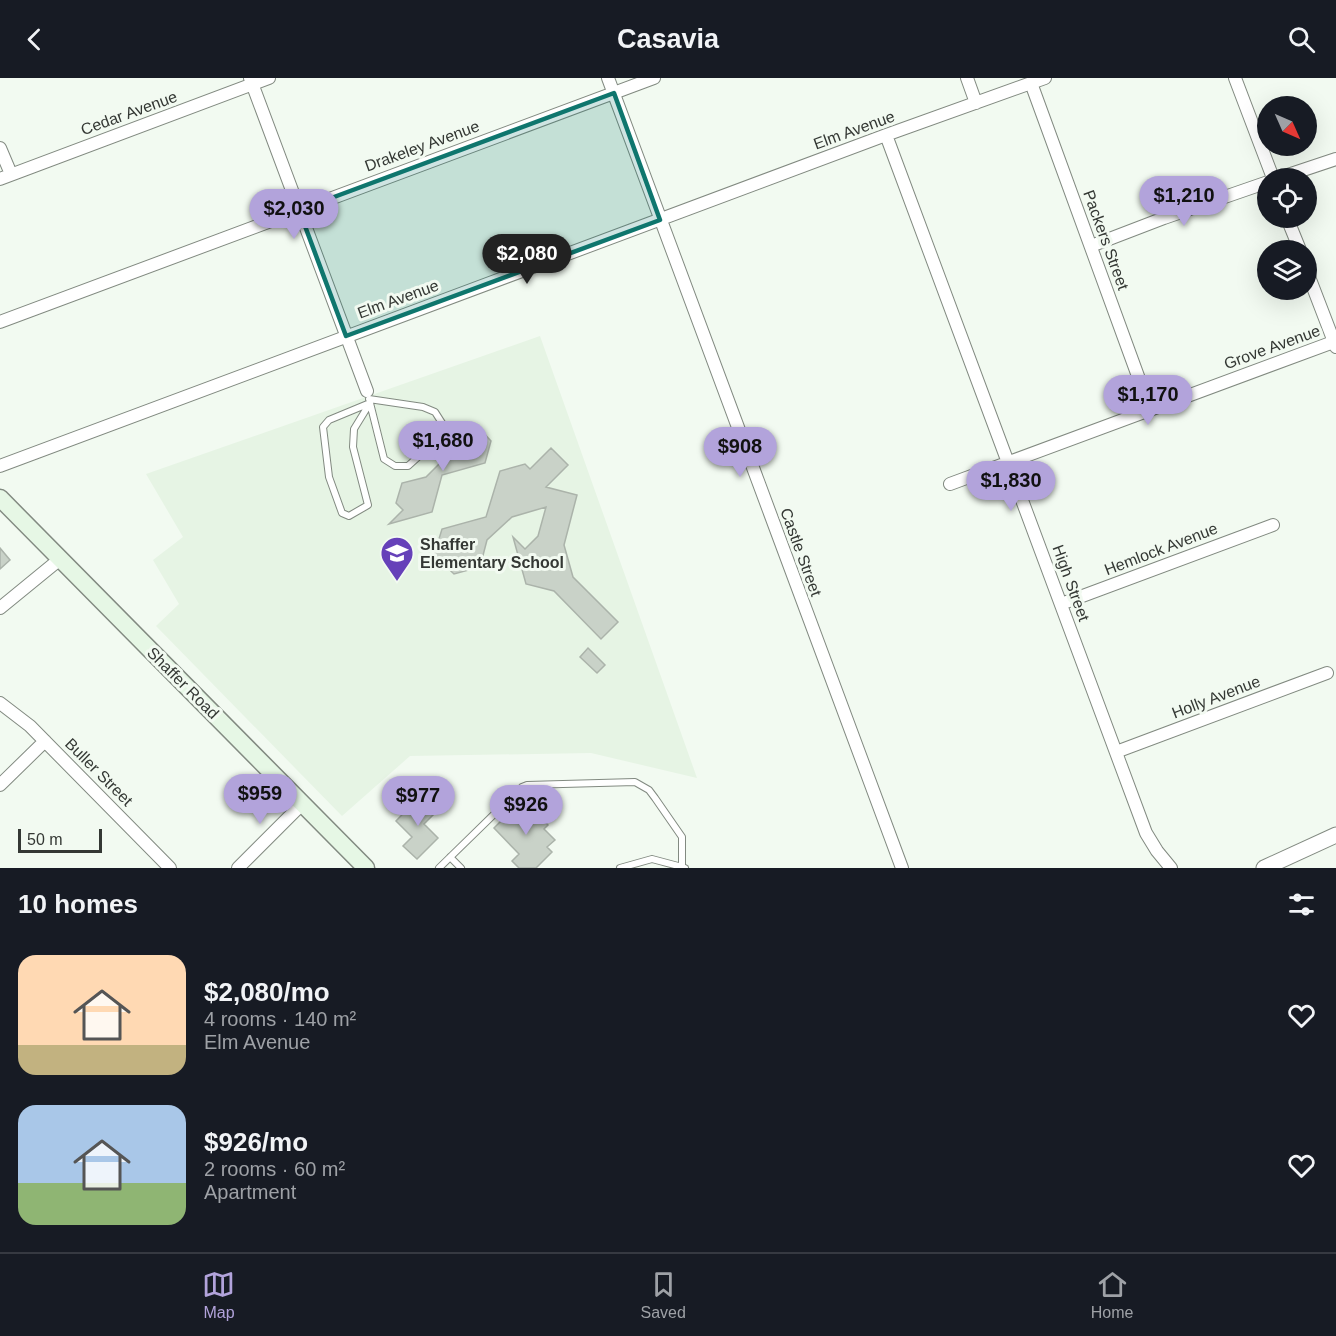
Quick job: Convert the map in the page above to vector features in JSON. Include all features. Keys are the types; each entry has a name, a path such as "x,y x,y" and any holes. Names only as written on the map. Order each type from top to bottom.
{"main road":[{"name":"Shaffer Road","path":"0,498 366,868"}],"street":[{"name":"Cedar Avenue","path":"5,176 251,81 269,78"},
{"name":"Castle Street","path":"608,78 902,868"},
{"name":"Drakeley Avenue","path":"0,322 654,78"},
{"path":"967,78 976,103"},
{"name":"Elm Avenue","path":"0,466 886,135 1045,78"},
{"path":"1235,78 1269,168"},
{"path":"251,81 369,398"},
{"name":"Packers Street","path":"1031,83 1150,409"},
{"name":"High Street","path":"886,135 1146,833 1171,868"},
{"path":"0,148 5,176"},
{"path":"1309,168 1336,159"},
{"path":"1091,246 1257,186"},
{"path":"1317,297 1335,344"},
{"name":"Grove Avenue","path":"950,484 1150,409 1335,344"},
{"name":"Hemlock Avenue","path":"1061,604 1273,525"},
{"path":"0,608 60,559"},
{"name":"Holly Avenue","path":"1116,752 1328,673"},
{"name":"Buller Street","path":"0,703 30,726 170,868"},
{"path":"0,785 45,741"},
{"path":"238,868 302,804"},
{"path":"1264,868 1336,835"}],"lane":[{"path":"369,398 354,429 353,447 368,504 349,516 342,513 329,477 323,427 329,420 369,398 423,407 435,412 442,423 439,438 408,466 395,466 384,459 369,398"},
{"path":"439,868 518,790 527,785 635,782 649,790 681,837 683,868 652,859 620,868"},
{"path":"450,857 461,868"}],"highlighted area":[{"path":"614,93 660,220 346,336 299,210"}],"shaded area":[{"name":"Shaffer Elementary School","path":"540,336 697,778 591,753 410,756 342,816 156,626 179,604 153,560 183,537 146,474"}],"building":[{"path":"475,424 491,441 485,463 442,475 432,512 389,524 403,510 396,503 402,483 426,477 446,457 454,430"},
{"path":"551,448 568,465 546,487 577,495 564,545 573,577 618,622 601,639 554,591 526,584 513,537 525,549 538,536 546,507 512,517 487,540 480,567 454,574 434,555 442,529 486,517 500,471 525,464 530,469"},
{"path":"0,548 10,560 0,569"},
{"path":"588,648 605,665 597,673 580,657"},
{"path":"421,795 437,811 424,824 438,838 417,859 403,846 412,837 396,821"},
{"path":"523,799 548,825 544,829 555,840 547,847 552,852 536,868 519,868 512,861 519,854 494,828"}],"place":[{"name":"Shaffer Elementary School","path":"397,582"}]}
